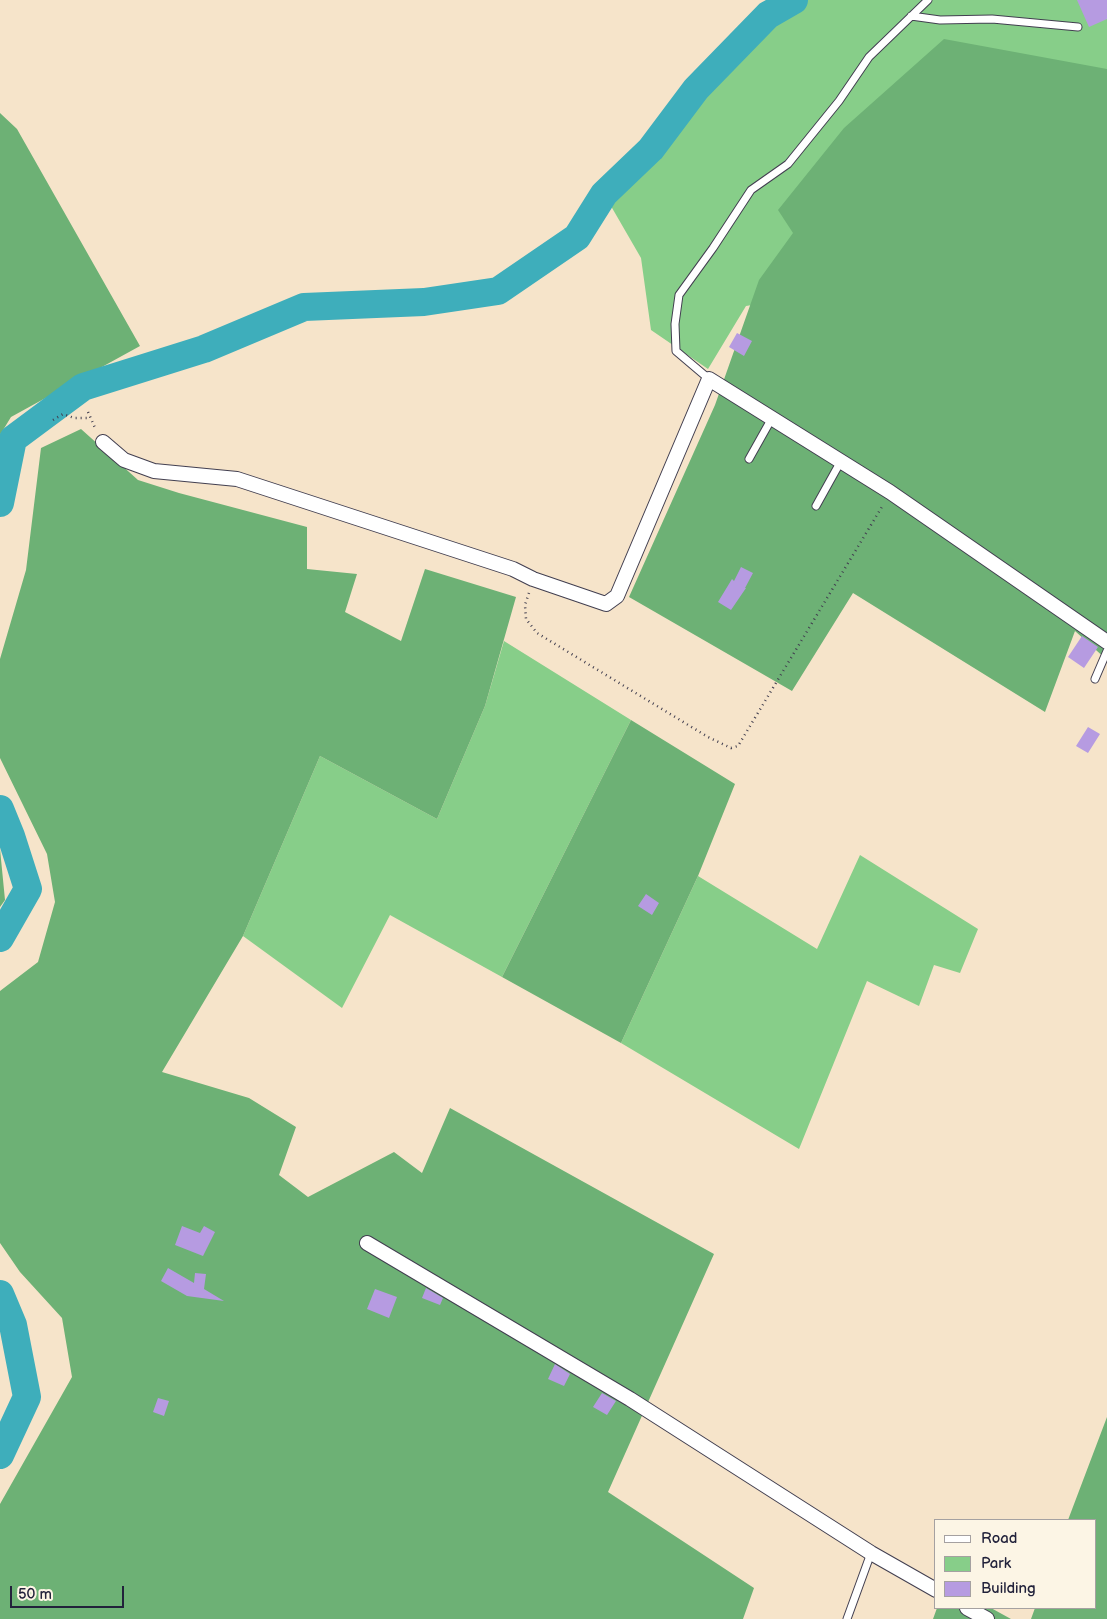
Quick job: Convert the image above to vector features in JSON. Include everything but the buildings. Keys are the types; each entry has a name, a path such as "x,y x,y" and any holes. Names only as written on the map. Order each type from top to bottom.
{"street":[{"path":"103,442 124,460 154,471 236,479 513,568 533,580 606,604 617,596 710,379 890,492 1107,642"},
{"path":"367,1243 630,1399 871,1553 934,1589"},
{"path":"970,1609 987,1619"}],"lane":[{"path":"710,379 676,352 674,324 679,295 751,190 788,164 839,101 869,57 928,0"},
{"path":"911,16 940,20 992,19 1078,27"},
{"path":"749,459 772,418"},
{"path":"816,506 841,461"},
{"path":"1095,679 1107,651"},
{"path":"847,1619 871,1553"}],"path":[{"path":"88,412 103,442"},
{"path":"53,420 63,414 74,418 90,418"},
{"path":"533,580 525,604 526,619 537,633 708,737 731,748 738,746 890,492"}],"green space":[{"path":"790,0 1107,0 1107,125 777,301 746,306 708,369 651,330 641,258 604,194 651,149 696,89 768,15"},
{"path":"944,39 1107,69 1107,660 1075,631 1045,712 853,593 792,691 629,597 715,405 759,280 793,233 778,210 844,128"},
{"path":"0,113 17,129 140,346 11,417 0,435"},
{"path":"81,429 138,480 179,493 307,527 307,569 357,574 345,612 401,641 425,569 516,597 485,706 437,819 320,756 243,936 162,1072 249,1098 296,1127 279,1175 308,1197 394,1152 422,1173 450,1108 714,1254 608,1492 754,1588 743,1619 0,1619 0,1504 72,1377 62,1318 20,1272 0,1243 0,991 38,962 55,902 47,854 0,758 0,659 26,570 41,448"},
{"path":"504,641 631,720 502,977 390,915 342,1008 243,936 320,756 437,819 485,706"},
{"path":"631,720 735,784 698,876 621,1043 502,977"},
{"path":"0,849 5,900 0,907"},
{"path":"860,855 978,929 960,973 934,965 919,1006 867,981 799,1149 621,1043 698,876 817,949"},
{"path":"1107,1417 1107,1619 1031,1619 1035,1609 1097,1609 1097,1519 1068,1519"},
{"path":"937,1609 993,1609 1011,1619 933,1619"}],"waterway":[{"path":"0,503 13,439 83,387 204,349 304,307 424,302 498,291 577,237 604,194 651,149 696,89 768,15 794,0"},
{"path":"0,809 28,889 0,938"},
{"path":"0,1294 13,1325 27,1397 0,1455"}]}
